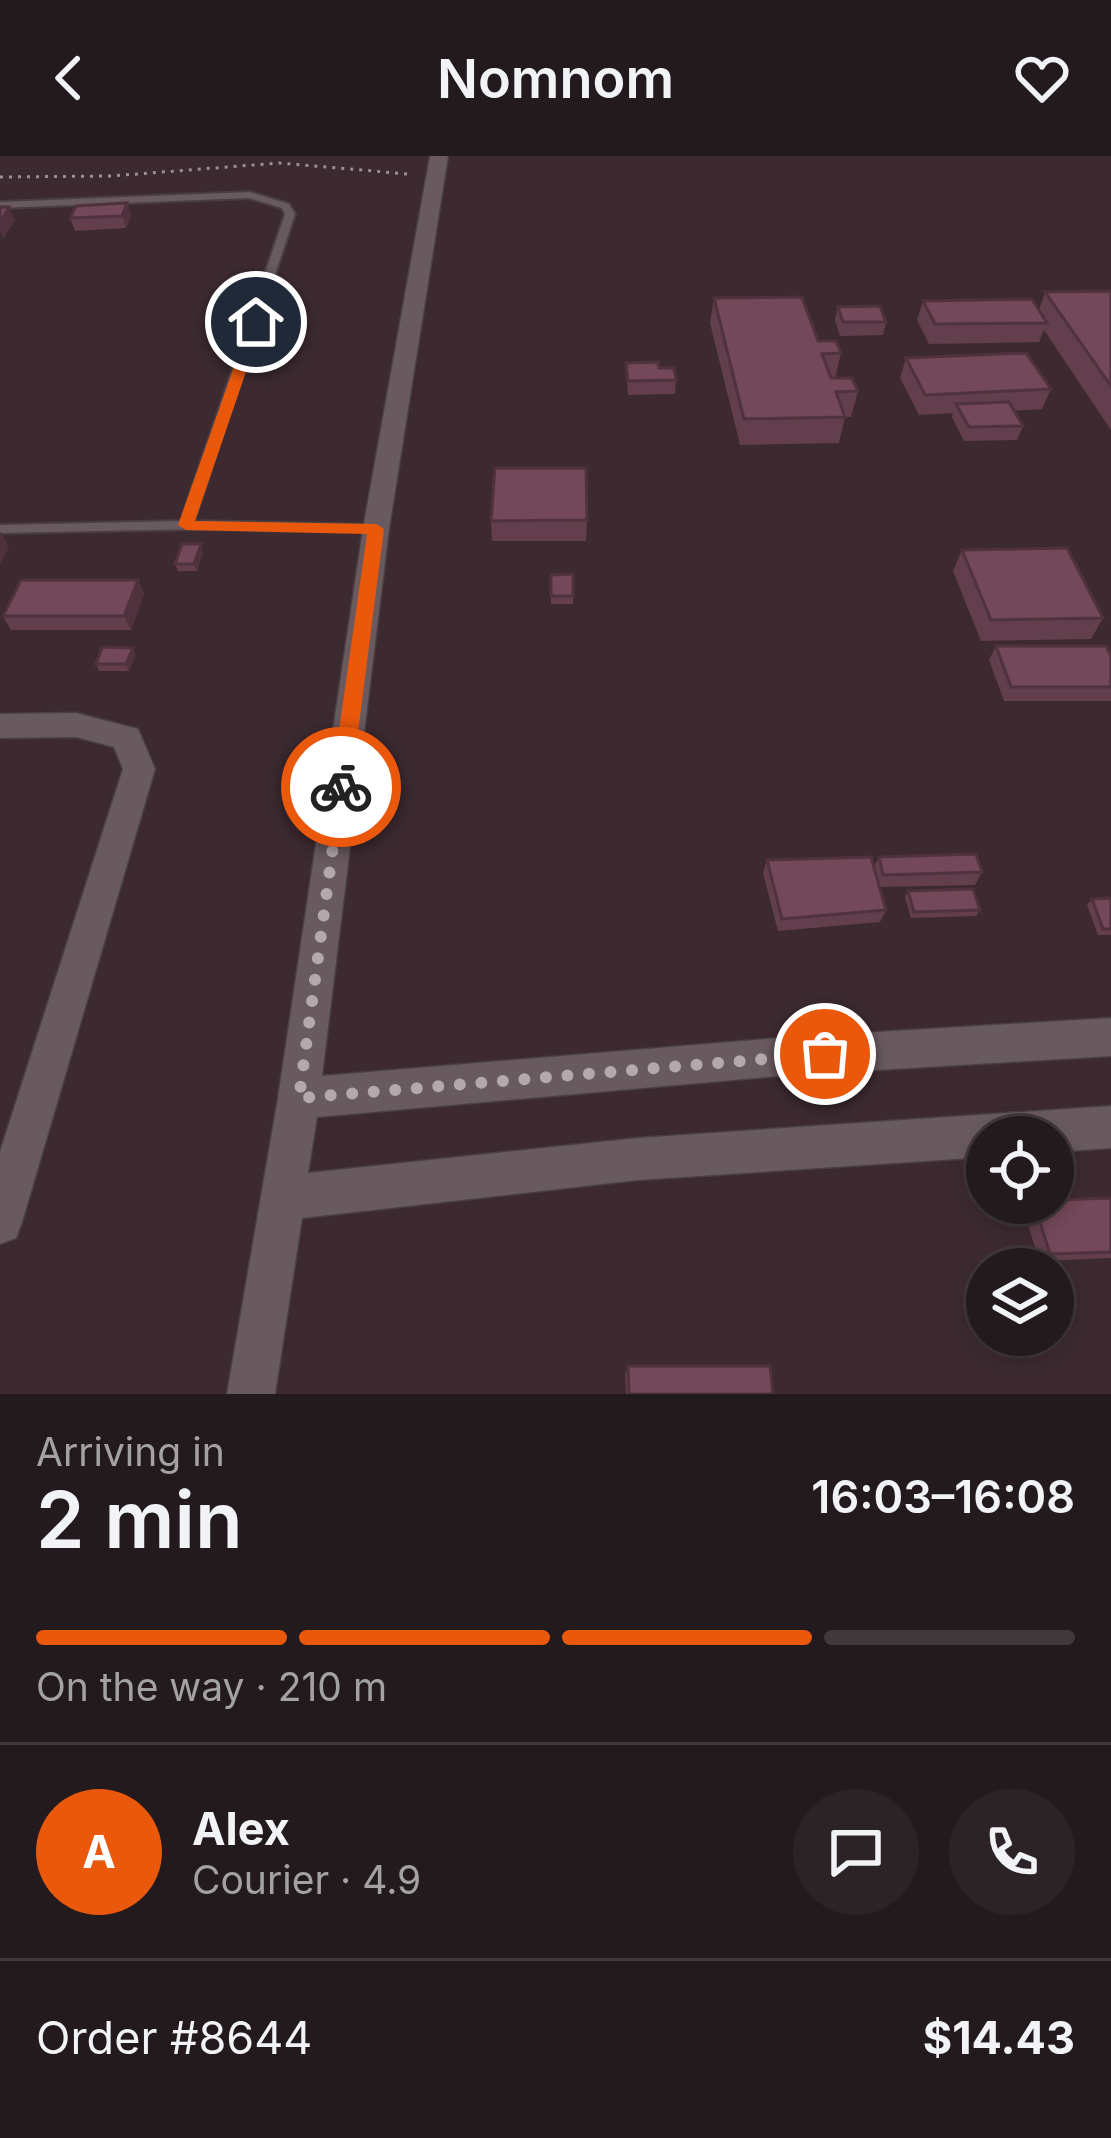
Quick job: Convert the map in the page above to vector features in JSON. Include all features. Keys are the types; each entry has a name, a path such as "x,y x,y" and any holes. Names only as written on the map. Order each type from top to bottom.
{"street":[{"path":"251,1394 299,1098 376,529 437,168"},
{"path":"0,726 76,725 128,738 139,769 0,1222"},
{"path":"299,1098 778,1058 1111,1037"},
{"path":"280,1198 638,1159 1111,1127"}],"lane":[{"path":"0,205 250,195 286,206 290,214 245,359 186,525"},
{"path":"0,529 186,525 376,529"}],"path":[{"path":"0,177 111,176 279,163 437,168"}],"shaded area":[{"path":"0,156 1111,156 1111,1394 0,1394"}],"building":[{"path":"127,203 122,216 70,218 76,206"},
{"path":"1111,291 1111,386 1045,292"},
{"path":"802,297 818,341 836,341 841,353 822,354 831,378 852,378 858,391 836,392 845,417 744,419 714,298"},
{"path":"1032,299 1047,323 935,324 923,301"},
{"path":"880,306 886,322 843,322 838,307"},
{"path":"1026,353 1051,389 925,395 906,358"},
{"path":"658,362 659,368 674,368 676,380 628,381 626,363"},
{"path":"1009,402 1023,426 969,427 956,404"},
{"path":"495,468 586,468 587,520 491,521"},
{"path":"182,544 201,544 194,564 175,564"},
{"path":"1067,548 1103,618 991,620 962,550"},
{"path":"573,574 573,596 551,596 551,575"},
{"path":"21,580 138,580 124,616 3,616"},
{"path":"996,646 1106,646 1111,656 1111,687 1011,687"},
{"path":"102,647 133,648 126,664 96,664"},
{"path":"976,854 982,872 883,875 879,857"},
{"path":"871,857 886,910 782,919 767,860"},
{"path":"973,889 980,910 914,912 908,891"},
{"path":"1111,898 1111,929 1103,929 1092,899"},
{"path":"1111,1198 1111,1252 1048,1248 1041,1224 1074,1224 1074,1199"},
{"path":"628,1366 770,1366 773,1394 629,1394"}],"way so far":[{"path":"341,787 299,1098 825,1054"}],"route":[{"path":"256,322 186,525 376,529 341,787"}]}
